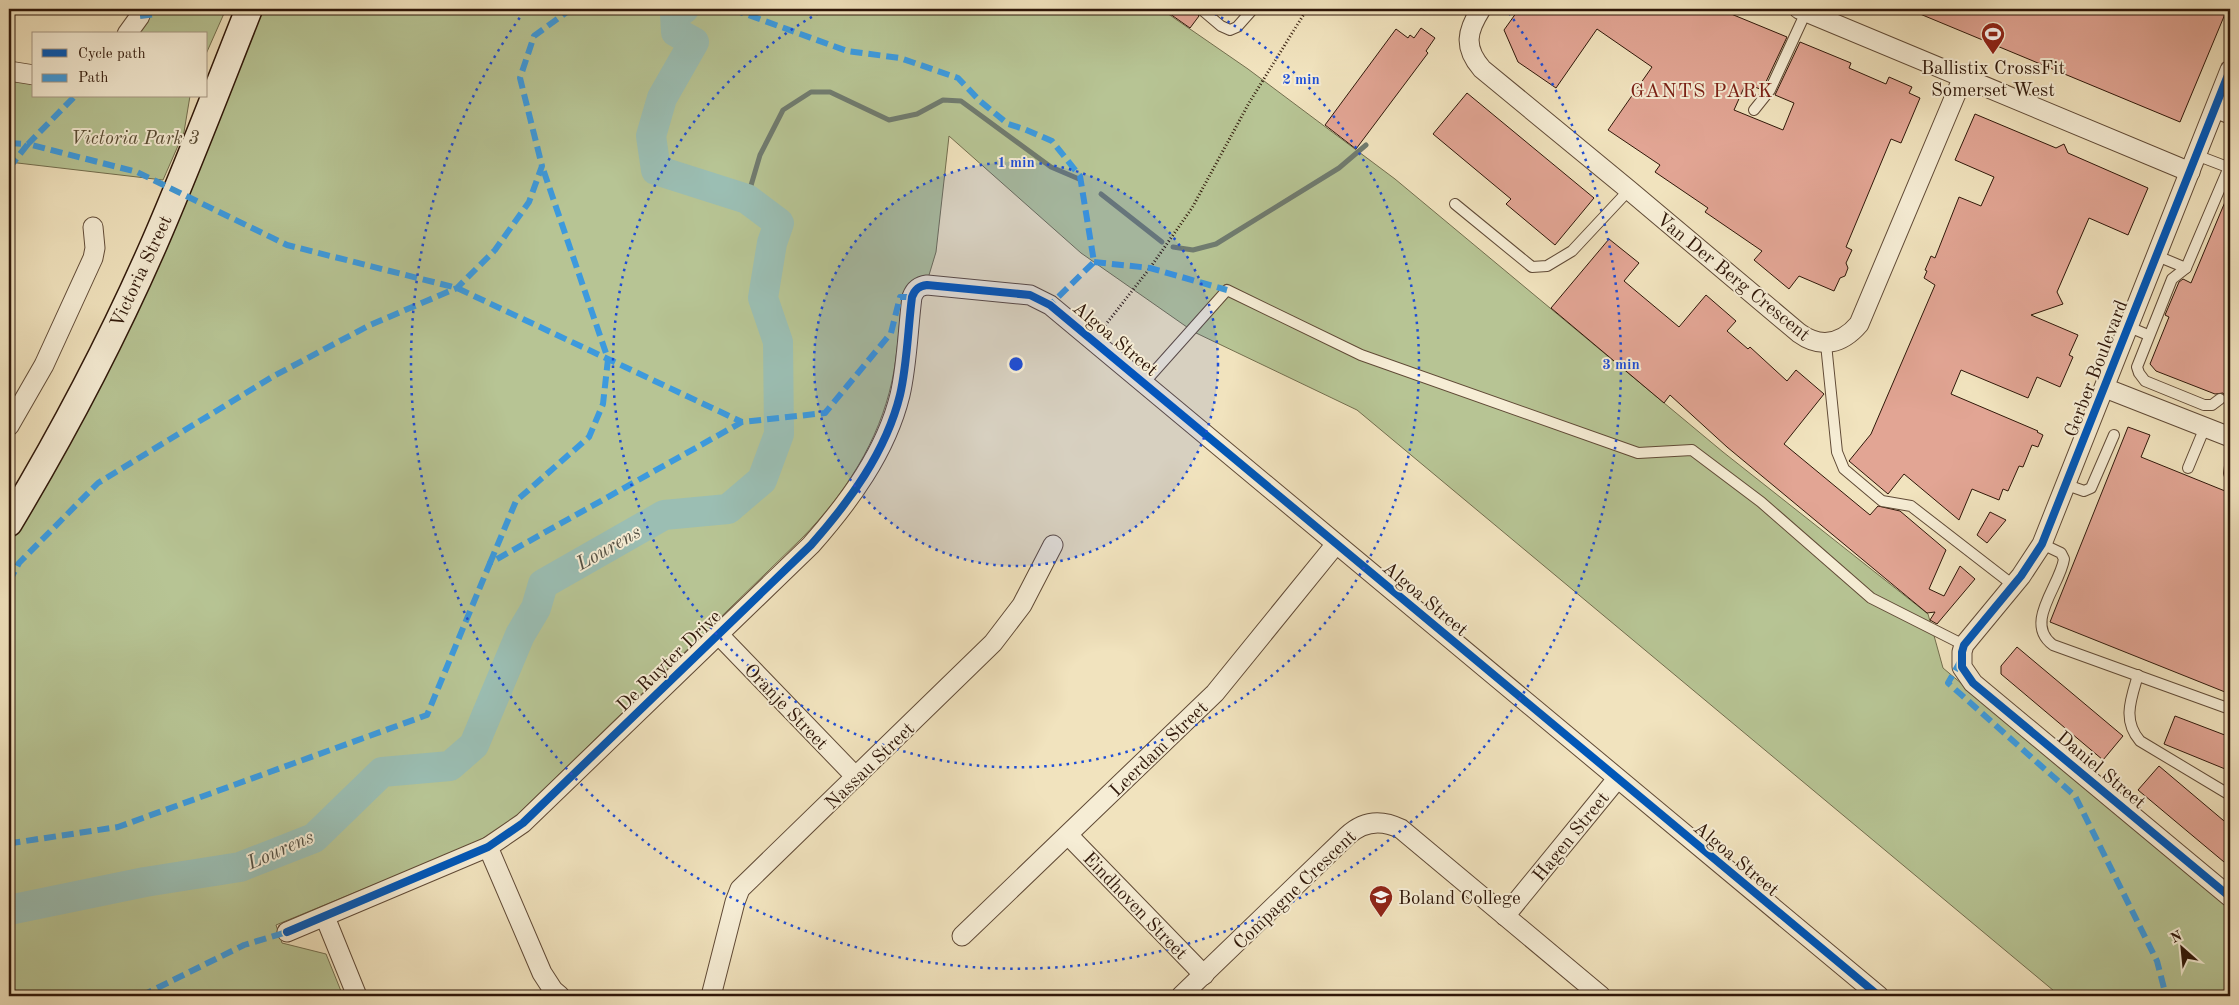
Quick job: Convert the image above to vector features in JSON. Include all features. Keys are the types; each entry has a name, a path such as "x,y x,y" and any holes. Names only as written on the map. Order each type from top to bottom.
{"main road":[{"name":"Victoria Street","path":"9,523 46,461 142,270 177,190 249,9"}],"street":[{"name":"Van Der Berg Crescent","path":"1481,9 1471,26 1468,40 1476,62 1488,74 1799,333 1813,342 1826,344 1846,336 1859,324 1963,77"},
{"path":"1803,10 1963,77 2193,163"},
{"path":"128,32 140,16"},
{"path":"9,71 32,74"},
{"name":"Gerber Boulevard","path":"1963,652 2042,544 2067,485 2193,163 2222,116 2230,72"},
{"path":"9,426 44,365 93,258 95,248 94,227"},
{"name":"Algoa Street","path":"927,285 1036,297 1050,305 1879,996"},
{"name":"De Ruyter Drive","path":"287,932 488,847 523,823 811,545 845,505 860,483 883,440 900,395 912,297 914,291 920,286 927,285"},
{"path":"2105,388 2230,437"},
{"name":"Leerdam Street","path":"962,936 1215,694 1336,544"},
{"name":"Nassau Street","path":"711,996 740,889 993,643 1022,605 1053,545"},
{"name":"Oranje Street","path":"718,634 856,777"},
{"name":"Daniel Street","path":"1963,652 1964,673 1973,682 2230,897"},
{"name":"Hagen Street","path":"1505,916 1617,779"},
{"name":"Compagne Crescent","path":"1182,996 1347,836 1360,826 1384,822 1401,829 1601,996"},
{"name":"Eindhoven Street","path":"1068,835 1204,975"},
{"path":"488,847 542,974 553,990 560,996"},
{"path":"325,917 357,996"}],"lane":[{"path":"1201,9 1221,26 1230,30 1237,27 1253,9"},
{"path":"1754,110 1770,90 1803,10"},
{"path":"2193,163 2230,168 2186,268 2172,279 2138,360 2137,367 2141,378 2204,405 2212,405 2220,399"},
{"path":"1455,204 1532,267 1547,266 1572,251 1629,190"},
{"path":"2157,256 2186,268"},
{"path":"1144,383 1227,290 1361,354 1638,453 1692,450 1761,502 1871,598 1963,652"},
{"path":"2129,327 2148,335"},
{"path":"1826,344 1837,452 1844,469 1882,502 1911,506 2013,585"},
{"path":"2188,468 2205,427"},
{"path":"2067,485 2084,491 2091,488 2114,435"},
{"path":"2230,466 2228,473 2230,476"},
{"path":"2042,544 2061,552 2064,560 2042,616 2041,628 2048,640 2054,645 2230,709"},
{"path":"2138,675 2128,713 2136,735 2140,740 2230,795"}],"path":[{"path":"1093,340 1150,268 1192,208 1249,103 1308,9"}],"green space":[{"path":"146,9 226,9 208,50 208,32 129,32"},
{"path":"261,9 1161,9 1248,69 1395,179 1723,452 1928,614 1943,668 2230,909 2230,996 2060,996 1357,410 1194,332 1081,253 949,136 936,252 926,285 912,297 902,297 896,360 886,403 879,425 846,485 802,538 513,819 491,835 468,846 276,925 282,943 326,954 343,996 9,996 9,542 20,524"},
{"name":"Victoria Park 3","path":"9,73 32,76 32,98 190,98 184,132 163,180 9,162"}],"building":[{"path":"1163,9 1194,9 1199,16 1190,28"},
{"path":"1519,9 1719,9 1787,37 1762,90 1746,83 1734,110 1783,130 1794,103 1775,95 1800,42 1851,63 1849,68 1886,84 1889,77 1912,87 1909,93 1920,98 1901,143 1891,139 1846,247 1852,250 1846,263 1848,268 1845,276 1840,278 1834,291 1799,276 1789,289 1754,260 1762,251 1705,212 1708,208 1655,172 1660,165 1608,130 1652,67 1597,29 1556,88 1518,62 1504,30"},
{"path":"1908,9 2212,9 2225,14 2180,122"},
{"path":"1421,28 1435,38 1426,51 1428,53 1356,149 1325,125 1396,29 1408,38 1410,35 1414,38"},
{"path":"1467,93 1594,198 1555,245 1506,204 1511,199 1433,134"},
{"path":"1975,114 2056,148 2064,144 2068,153 2148,188 2128,235 2089,218 2057,292 2063,304 2031,315 2078,335 2069,355 2073,357 2060,387 2037,377 2028,398 1961,370 1951,394 2038,431 2043,435 2038,447 2032,445 2023,467 2019,466 2008,491 2003,489 1999,500 1972,489 1959,520 1904,474 1888,494 1849,461 1871,434 1935,285 1924,278 1927,271 1925,270 1931,256 1935,258 1959,197 1981,206 1994,177 1955,160"},
{"path":"2230,190 2230,401 2223,393 2215,394 2156,371 2150,364 2169,317 2165,315 2179,282 2183,279 2191,283"},
{"path":"1609,239 1639,263 1624,281 1679,327 1706,295 1736,321 1727,331 1748,349 1750,347 1787,381 1796,370 1824,394 1784,444 1870,515 1878,506 1900,511 1946,550 1929,589 1944,596 1960,566 1975,579 1937,624 1930,620 1935,612 1927,613 1727,447 1670,395 1664,403 1551,308"},
{"path":"2128,427 2150,435 2141,457 2230,493 2230,694 2050,622"},
{"path":"1990,512 2006,520 1987,543 1977,535"},
{"path":"2017,647 2123,736 2103,760 2001,674 2001,666"},
{"path":"2175,716 2230,737 2230,771 2164,744"},
{"path":"2159,766 2230,826 2230,867 2138,790"}],"waterway":[{"name":"Lourens","path":"9,910 145,882 240,867 314,838 382,772 450,766 474,745 520,635 536,608 543,584 664,515 728,509 762,480 779,434 778,342 763,298 772,243 779,223 747,199 656,170 651,136 662,98 694,42 676,32 675,14 684,9"},
{"path":"747,199 760,155 783,110 811,92 830,92 889,120 917,114 943,100 961,101 1051,167 1079,179"},
{"path":"1173,247 1193,250 1216,244 1339,168 1366,145"},
{"path":"1101,194 1162,242"}],"marked path":[{"path":"140,16 155,14 163,9"},
{"path":"9,582 19,563 98,483 272,377 370,325 457,288 495,250 529,202 542,166 520,78 534,36 571,9"},
{"path":"732,9 847,51 900,58 958,78 980,101 1008,124 1052,141 1080,176 1094,262 1050,305"},
{"path":"9,143 28,144 73,98"},
{"path":"9,168 28,144 137,172 287,245 457,288 742,422"},
{"path":"490,563 516,501 589,437 603,404 608,359 542,166"},
{"path":"1094,262 1150,268 1227,290"},
{"path":"9,845 118,827 427,715 490,563 742,422 825,413 891,333 900,297 912,297"},
{"path":"1961,660 1948,683 2075,796 2157,961 2166,996"},
{"path":"141,996 244,945 287,932"}],"cycle path":[{"path":"2230,70 2042,544 2021,576 1964,645 1962,652 1962,667 1973,683 2230,897"},
{"path":"287,932 488,847 523,823 811,545 852,494 886,436 900,395 906,359 912,297 918,288 927,285 1030,295 1050,305 1879,996"}],"place":[{"name":"Ballistix CrossFit Somerset West","path":"1993,55"},
{"name":"Boland College","path":"1381,918"}],"district":[{"name":"GANTS PARK","path":"1702,90"}]}
